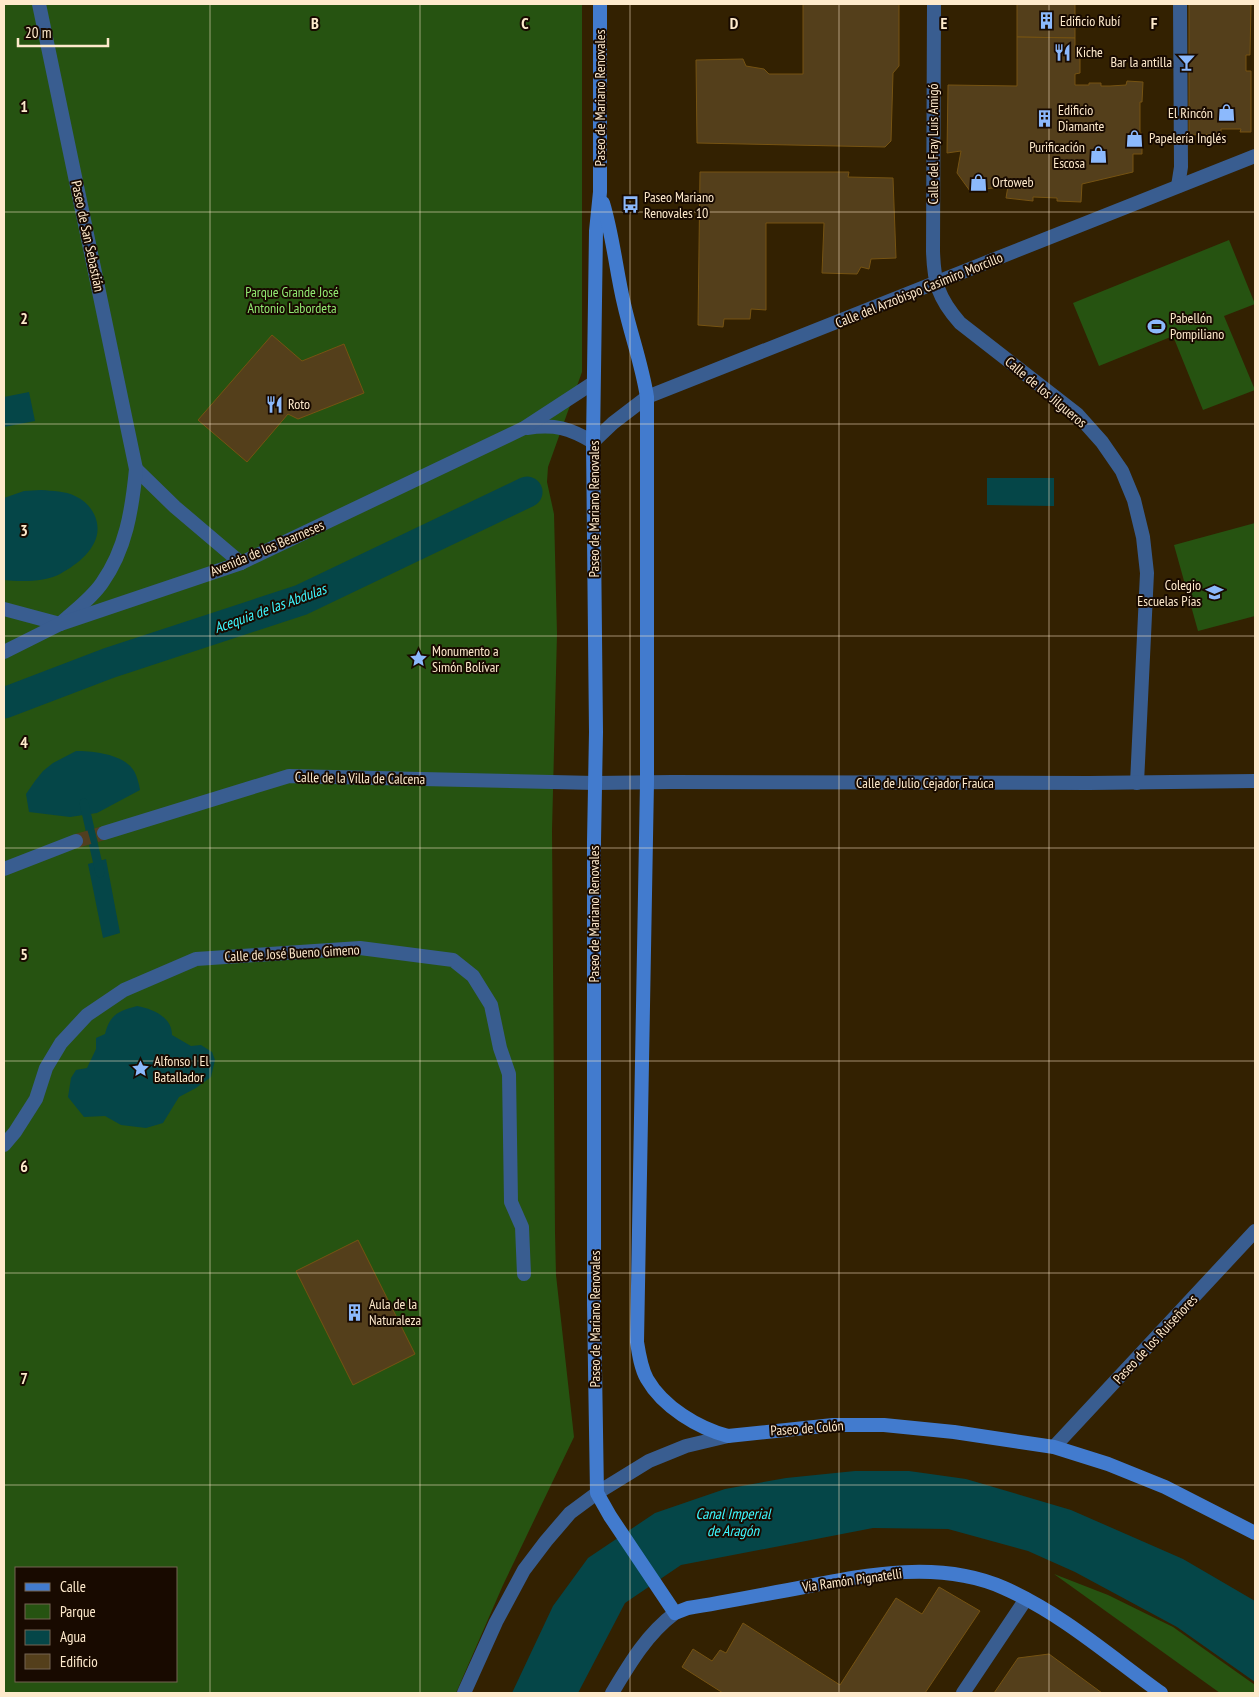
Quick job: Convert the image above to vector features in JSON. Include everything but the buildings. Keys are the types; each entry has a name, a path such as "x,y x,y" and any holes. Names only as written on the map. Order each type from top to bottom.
{"main road":[{"name":"Paseo de Mariano Renovales","path":"600,4 600,192 596,231 593,442 595,783 594,1305 598,1493 610,1516 675,1613"},
{"name":"Paseo de Mariano Renovales","path":"600,192 647,397 647,782 637,1342 640,1362 647,1379 669,1405 701,1426 728,1436"},
{"name":"Paseo de Colón","path":"728,1436 833,1425 884,1425 954,1432 1054,1447 1108,1464 1165,1487 1255,1533"},
{"name":"Vía Ramón Pignatelli","path":"675,1613 688,1608 866,1575 932,1572 973,1579 1003,1587 1026,1599 1074,1629 1161,1693"}],"street":[{"name":"Paseo de San Sebastián","path":"39,4 136,469 133,505 125,538 115,562 101,585 60,624"},
{"name":"Calle del Fray Luis Amigó","path":"934,4 932,251 935,284"},
{"path":"1178,186 1181,167 1180,4"},
{"name":"Calle del Arzobispo Casimiro Morcillo","path":"593,442 613,423 647,397 1255,156"},
{"name":"Calle de los Jilgueros","path":"935,284 960,323 1077,414 1107,449 1122,472 1134,500 1143,537 1147,573 1137,783"},
{"name":"Avenida de los Bearneses","path":"4,652 60,624 241,563 524,428 594,383"},
{"name":"Avenida de los Bearneses","path":"524,428 544,425 562,427 575,431 593,442"},
{"path":"136,469 174,507 241,563"},
{"path":"4,610 60,624"},
{"name":"Calle de la Villa de Calcena","path":"104,833 289,776 595,783"},
{"name":"Calle de Julio Cejador Fraúca","path":"595,783 1137,783 1255,781"},
{"path":"4,869 76,841"},
{"name":"Calle de José Bueno Gimeno","path":"4,1146 36,1099 46,1068 62,1043 88,1015 124,990 196,959 360,948 453,960 473,976 491,1005 500,1048 509,1074 511,1202 522,1227 524,1274"},
{"name":"Paseo de los Ruiseñores","path":"1054,1447 1255,1231"},
{"name":"Paseo de Colón","path":"464,1693 496,1622 524,1570 570,1513 635,1469 665,1454 686,1446 728,1436"},
{"path":"962,1693 1026,1599"},
{"name":"Vía Ramón Pignatelli","path":"612,1693 644,1644 662,1622 675,1613"}],"green space":[{"name":"Parque Grande José Antonio Labordeta","path":"4,4 582,4 582,372 548,467 547,482 554,514 557,634 552,830 556,1275 574,1437 503,1585 456,1693 4,1693"},
{"name":"Pabellón Pompiliano","path":"1229,240 1255,304 1224,316 1255,390 1203,410 1173,336 1099,366 1073,303"},
{"path":"1255,523 1255,616 1198,631 1174,545"},
{"path":"1054,1574 1108,1595 1173,1627 1255,1685 1255,1693 1220,1693"}],"water":[{"path":"29,392 35,421 4,427 4,397"},
{"path":"987,478 1054,478 1054,506 987,505"},
{"path":"41,490 67,493 86,503 91,508 97,524 95,542 84,557 54,577 33,581 4,580 4,498 24,491"},
{"path":"76,751 99,753 116,757 123,761 134,771 140,790 97,813 70,817 29,812 26,794 35,781 53,763"},
{"path":"106,859 120,933 103,938 88,864"},
{"path":"137,1006 149,1009 165,1019 169,1023 172,1035 191,1046 201,1045 212,1052 215,1060 211,1077 179,1097 163,1123 146,1128 121,1125 105,1116 84,1117 68,1097 71,1078 76,1070 87,1068 96,1049 96,1038 105,1034 107,1027 116,1014"},
{"name":"Canal Imperial de Aragón","path":"855,1471 909,1471 966,1479 1071,1510 1183,1559 1255,1601 1255,1682 1177,1627 1075,1572 1028,1551 948,1529 873,1528 681,1565 625,1603 578,1693 512,1693 553,1606 588,1558 655,1513 725,1489 786,1478"}],"waterway":[{"name":"Acequia de las Abdulas","path":"4,703 109,663 301,600 527,492"},
{"name":"Calle de la Villa de Calcena","path":"84,803 100,873"}],"tunnel":[{"path":"76,841 104,833"}],"place":[{"name":"Edificio Rubí","path":"1046,21"},
{"name":"Kiche","path":"1062,52"},
{"name":"Bar la antilla","path":"1186,62"},
{"name":"El Rincón","path":"1227,113"},
{"name":"Edificio Diamante","path":"1044,118"},
{"name":"Papelería Inglés","path":"1135,138"},
{"name":"Purificación Escosa","path":"1099,155"},
{"name":"Ortoweb","path":"978,182"},
{"name":"Paseo Mariano Renovales 10","path":"630,205"},
{"name":"Pabellón Pompiliano","path":"1156,326"},
{"name":"Roto","path":"274,404"},
{"name":"Colegio Escuelas Pías","path":"1215,593"},
{"name":"Monumento a Simón Bolívar","path":"418,659"},
{"name":"Alfonso I El Batallador","path":"140,1069"},
{"name":"Aula de la Naturaleza","path":"355,1312"}]}
